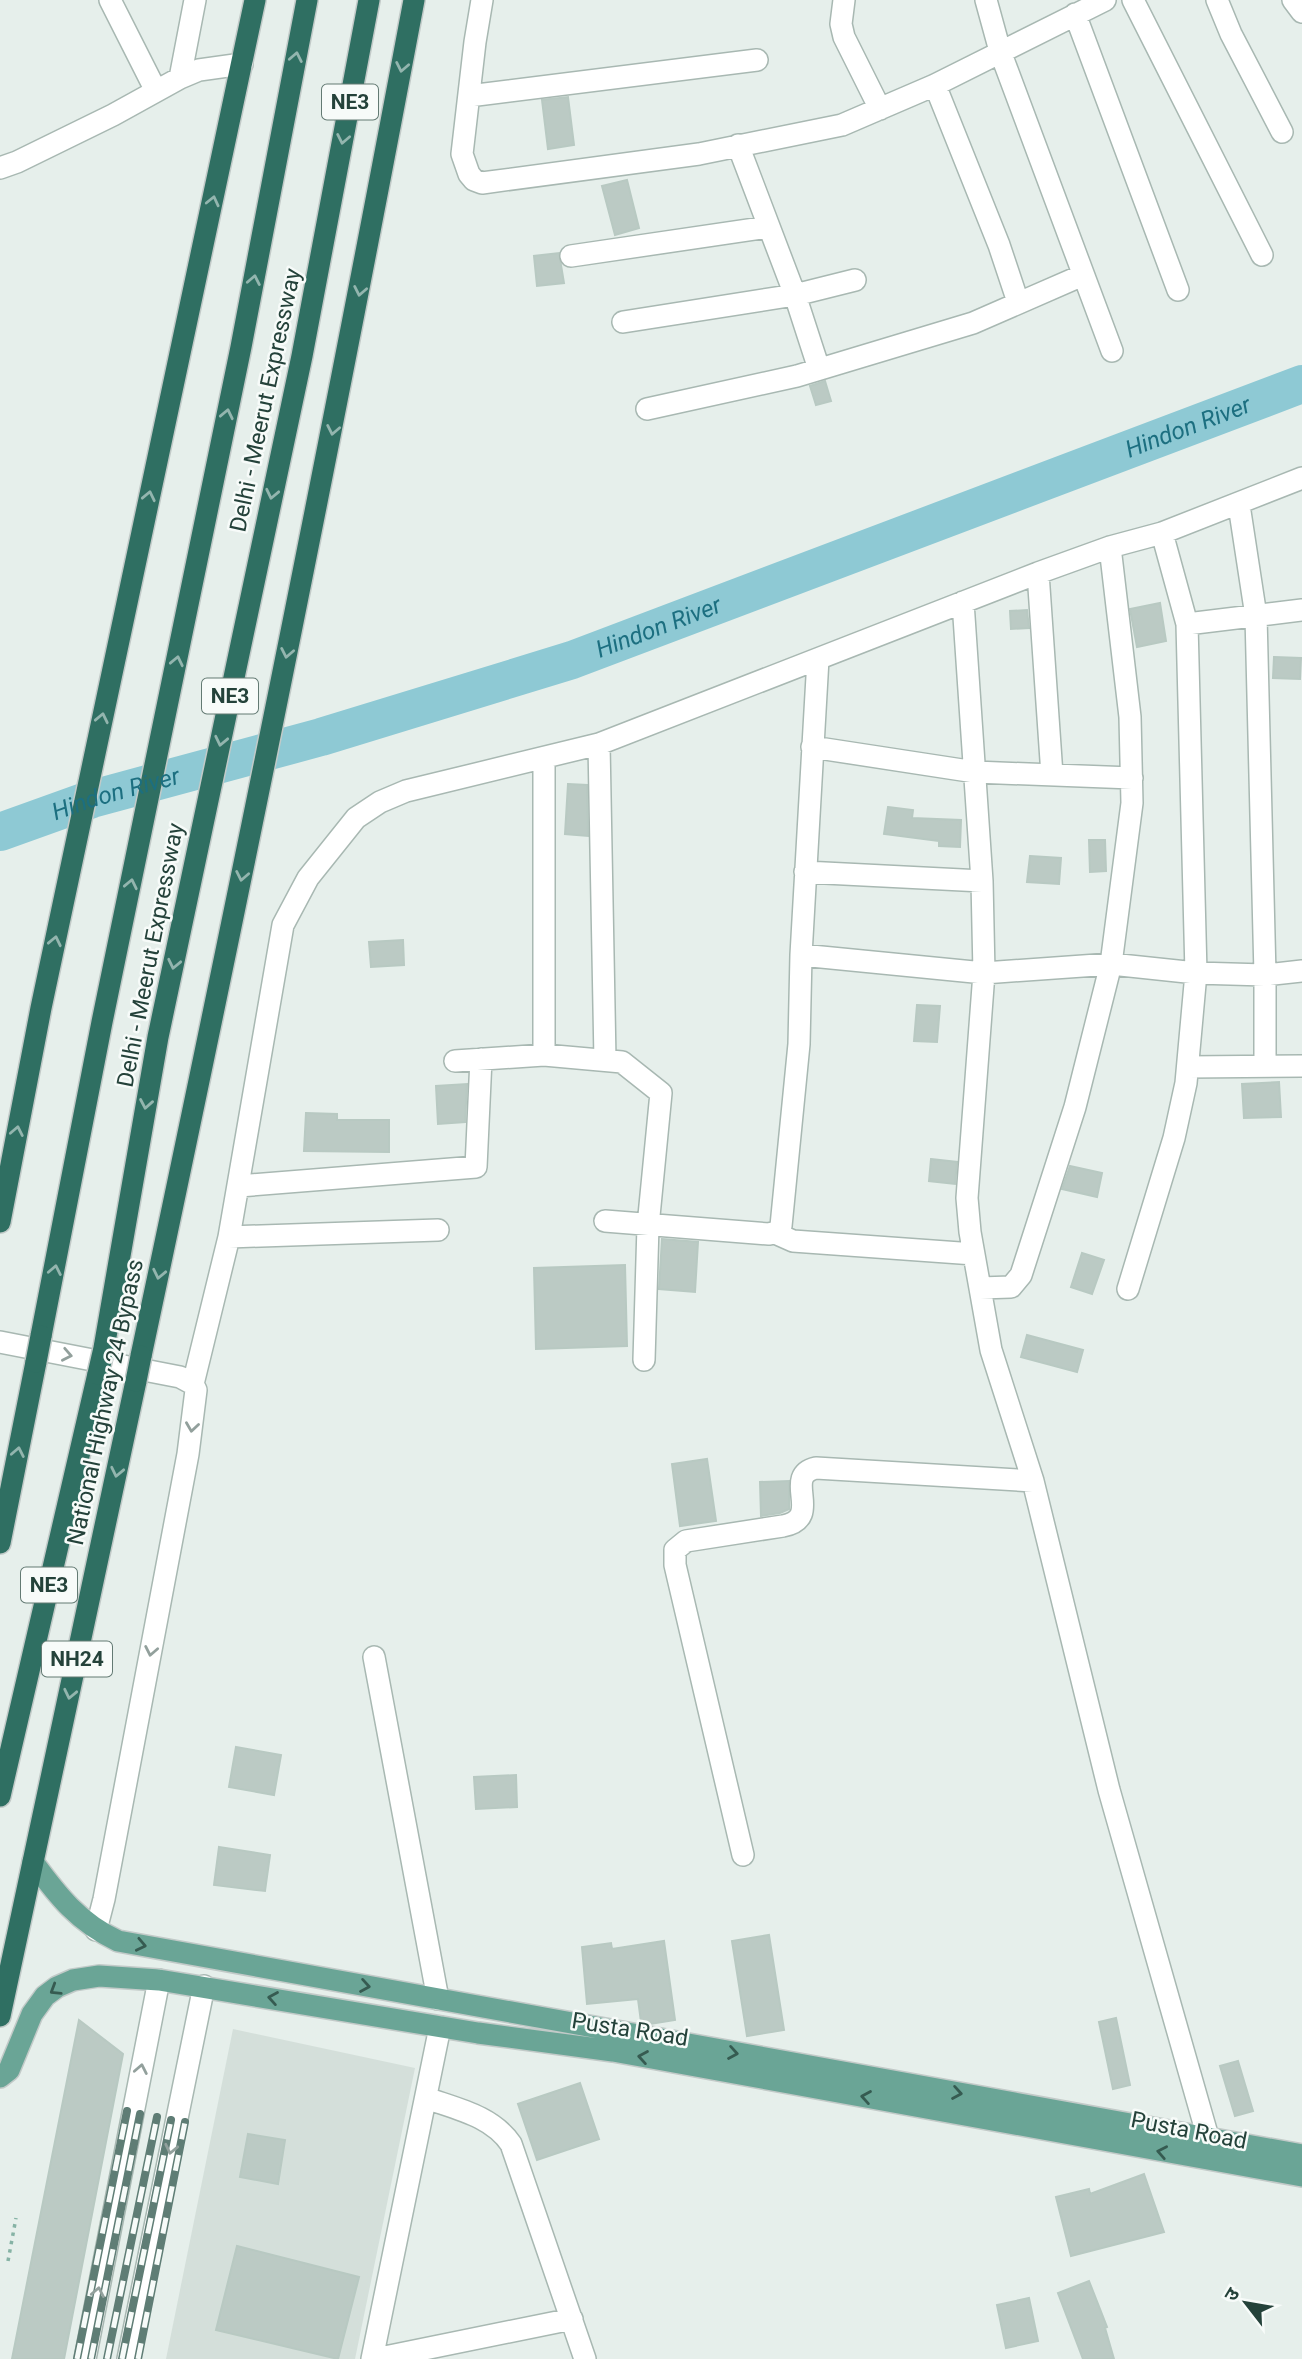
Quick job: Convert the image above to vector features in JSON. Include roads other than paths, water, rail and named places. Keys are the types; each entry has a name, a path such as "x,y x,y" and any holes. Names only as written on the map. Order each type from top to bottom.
{"highway":[{"path":"0,1222 41,1007 181,340 256,0"},
{"name":"Delhi - Meerut Expressway","path":"0,1543 102,1023 241,347 307,0"},
{"name":"Delhi - Meerut Expressway","path":"0,1796 104,1349 158,1037 302,356 369,0"},
{"name":"National Highway 24 Bypass","path":"0,2016 206,1054 346,363 415,0"}],"main road":[{"name":"Pusta Road","path":"33,1862 60,1900 96,1930 118,1941 1302,2155"},
{"name":"Pusta Road","path":"0,2077 9,2070 32,2014 45,1996 57,1987 73,1980 99,1976 159,1980 440,2027 612,2051 1302,2176"}],"street":[{"path":"110,0 156,91"},
{"path":"180,78 195,0"},
{"path":"482,0 462,154 469,174 482,183 699,154 842,125 935,85 1105,0"},
{"path":"844,0 841,24 844,37 880,109"},
{"path":"986,0 1000,51 1112,351"},
{"path":"1133,0 1262,256"},
{"path":"1217,0 1231,34 1282,132"},
{"path":"1293,0 1302,12"},
{"path":"1076,15 1178,290"},
{"path":"469,96 757,60"},
{"path":"0,168 113,115 180,78 199,70 242,64"},
{"path":"935,85 999,245 1018,302"},
{"path":"738,145 795,295 819,369"},
{"path":"571,256 769,227"},
{"path":"647,409 819,369 973,323 1083,275"},
{"path":"623,322 795,295 855,280"},
{"path":"96,1930 188,1454 196,1397 193,1384 239,1186 283,925 308,878 356,818 380,802 406,791 599,744 1038,573 1110,547 1162,533 1302,478"},
{"path":"1239,505 1256,616 1265,1066"},
{"path":"1129,1289 1174,1138 1188,1067 1196,973 1187,624 1162,533"},
{"path":"980,1288 1011,1287 1021,1276 1075,1107 1111,964 1132,803 1132,778 1130,717 1110,547"},
{"path":"1038,573 1052,775"},
{"path":"964,602 982,881 984,973 967,1198 974,1254 991,1350 1033,1481 1109,1790 1215,2162"},
{"path":"1187,624 1302,611"},
{"path":"775,1233 779,1230 782,1219 799,1044 805,872 818,659"},
{"path":"599,744 605,1060"},
{"path":"812,747 975,772 1132,778"},
{"path":"544,758 544,1055"},
{"path":"805,872 982,881"},
{"path":"801,956 984,973 1111,964 1196,973 1265,975 1302,971"},
{"path":"455,1061 544,1055 622,1062 661,1093 648,1226 644,1360"},
{"path":"239,1186 476,1167 481,1059"},
{"path":"1188,1067 1302,1066"},
{"path":"605,1222 775,1233 793,1241 974,1254"},
{"path":"229,1237 438,1230"},
{"path":"0,1342 180,1377 193,1384"},
{"path":"743,1855 675,1565 675,1550 686,1541 783,1526 797,1521 803,1509 802,1477 805,1472 816,1468 1033,1481"},
{"path":"374,1657 438,1999"},
{"path":"85,2359 159,1980"},
{"path":"128,2359 204,1986"},
{"path":"440,2027 374,2359 572,2319"},
{"path":"426,2098 494,2124 505,2134 511,2144 584,2359"}],"waterway":[{"name":"Hindon River","path":"0,832 92,799 321,737 572,660 1302,384"}],"railway":[{"path":"77,2359 127,2111"},
{"path":"91,2359 140,2114"},
{"path":"107,2359 157,2117"},
{"path":"122,2359 171,2120"},
{"path":"138,2359 185,2122"}]}
